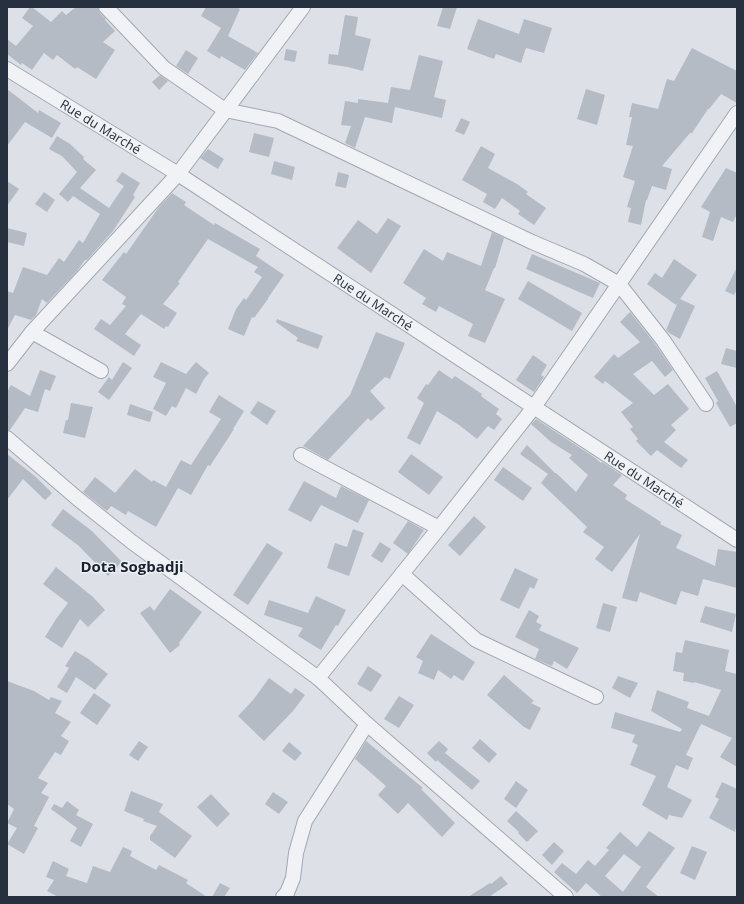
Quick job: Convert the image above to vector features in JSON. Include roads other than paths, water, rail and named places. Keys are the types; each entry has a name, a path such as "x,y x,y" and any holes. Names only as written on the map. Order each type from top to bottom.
{"street":[{"path":"106,7 164,68 226,110 278,121 532,242 584,264 619,284 663,340 706,404"},
{"path":"7,364 32,332 178,174 303,7"},
{"name":"Rue du Marché","path":"7,69 178,174 737,540"},
{"path":"318,678 534,407 737,113"},
{"path":"32,332 101,371"},
{"path":"7,438 78,499 132,542 318,678 367,724 566,897"},
{"path":"301,455 439,528"},
{"path":"402,574 476,640 596,697"},
{"path":"282,897 287,893 293,878 296,853 305,820 367,724"}],"district":[{"name":"Dota Sogbadji","path":"132,566"}]}
